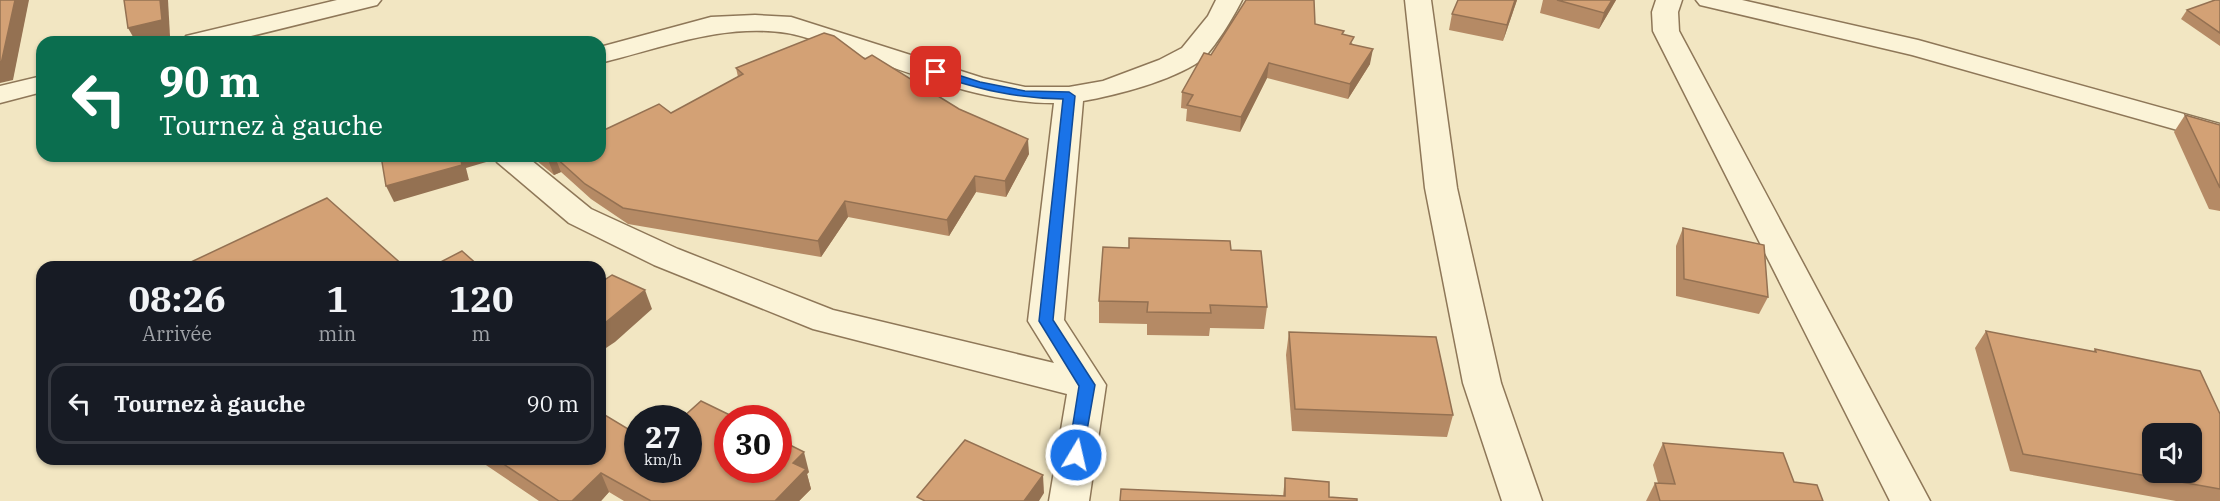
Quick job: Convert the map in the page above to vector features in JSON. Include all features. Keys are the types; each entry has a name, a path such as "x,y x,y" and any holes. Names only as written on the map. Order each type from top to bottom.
{"street":[{"path":"220,36 369,0"},
{"path":"606,53 711,25 755,23 791,25 977,85 1025,95 1069,96 1109,88 1169,66 1192,54 1220,18 1229,0"},
{"path":"1418,0 1441,188 1482,383 1522,501"},
{"path":"1669,0 1665,12 1666,31 1910,501"},
{"path":"1709,0 1918,48 2220,133"},
{"path":"0,95 36,86"},
{"path":"1069,96 1046,321 1087,385 1069,501"},
{"path":"515,162 580,216 666,257 825,320 1087,385"}],"building":[{"path":"0,0 15,0 1,64 0,64"},
{"path":"124,0 160,0 162,20 128,28"},
{"path":"1246,0 1314,0 1315,24 1344,31 1342,34 1354,37 1350,44 1373,49 1350,84 1269,63 1241,117 1187,105 1193,95 1182,92 1204,53 1211,55"},
{"path":"1458,0 1515,0 1507,25 1452,14"},
{"path":"1557,0 1612,0 1604,13"},
{"path":"2220,0 2220,33 2187,10"},
{"path":"824,33 834,36 865,59 872,55 959,109 1028,139 1005,181 975,176 947,220 845,201 818,241 623,208 585,184 561,162 606,162 606,129 659,104 671,113 743,74 736,68"},
{"path":"2185,115 2220,125 2220,188"},
{"path":"382,162 461,162 462,165 386,186"},
{"path":"327,198 398,261 193,261"},
{"path":"1683,228 1764,245 1768,297 1684,279"},
{"path":"1129,238 1230,241 1231,250 1261,251 1267,307 1210,305 1211,313 1147,312 1148,302 1099,301 1103,247 1129,248"},
{"path":"462,251 473,261 443,261"},
{"path":"612,275 645,290 606,322 606,279"},
{"path":"1986,331 2096,352 2095,349 2200,371 2220,414 2220,489 2186,483 2202,483 2202,423 2142,423 2142,475 2023,454"},
{"path":"1289,332 1436,337 1453,415 1295,409"},
{"path":"701,401 714,407 714,483 792,483 792,446 804,452 793,463 806,469 775,501 651,501 601,473 572,501 559,501 505,465 606,465 606,416 624,427 624,483 702,483 702,405 697,405"},
{"path":"965,440 1043,475 1024,501 925,501 917,497"},
{"path":"1663,443 1783,453 1794,482 1817,485 1823,501 1660,501 1655,483 1675,484"},
{"path":"1285,478 1329,482 1329,497 1357,499 1357,501 1120,501 1121,489 1285,496"}],"route":[{"path":"936,72 977,85 1025,95 1069,96 1046,321 1087,385 1076,455"}]}
